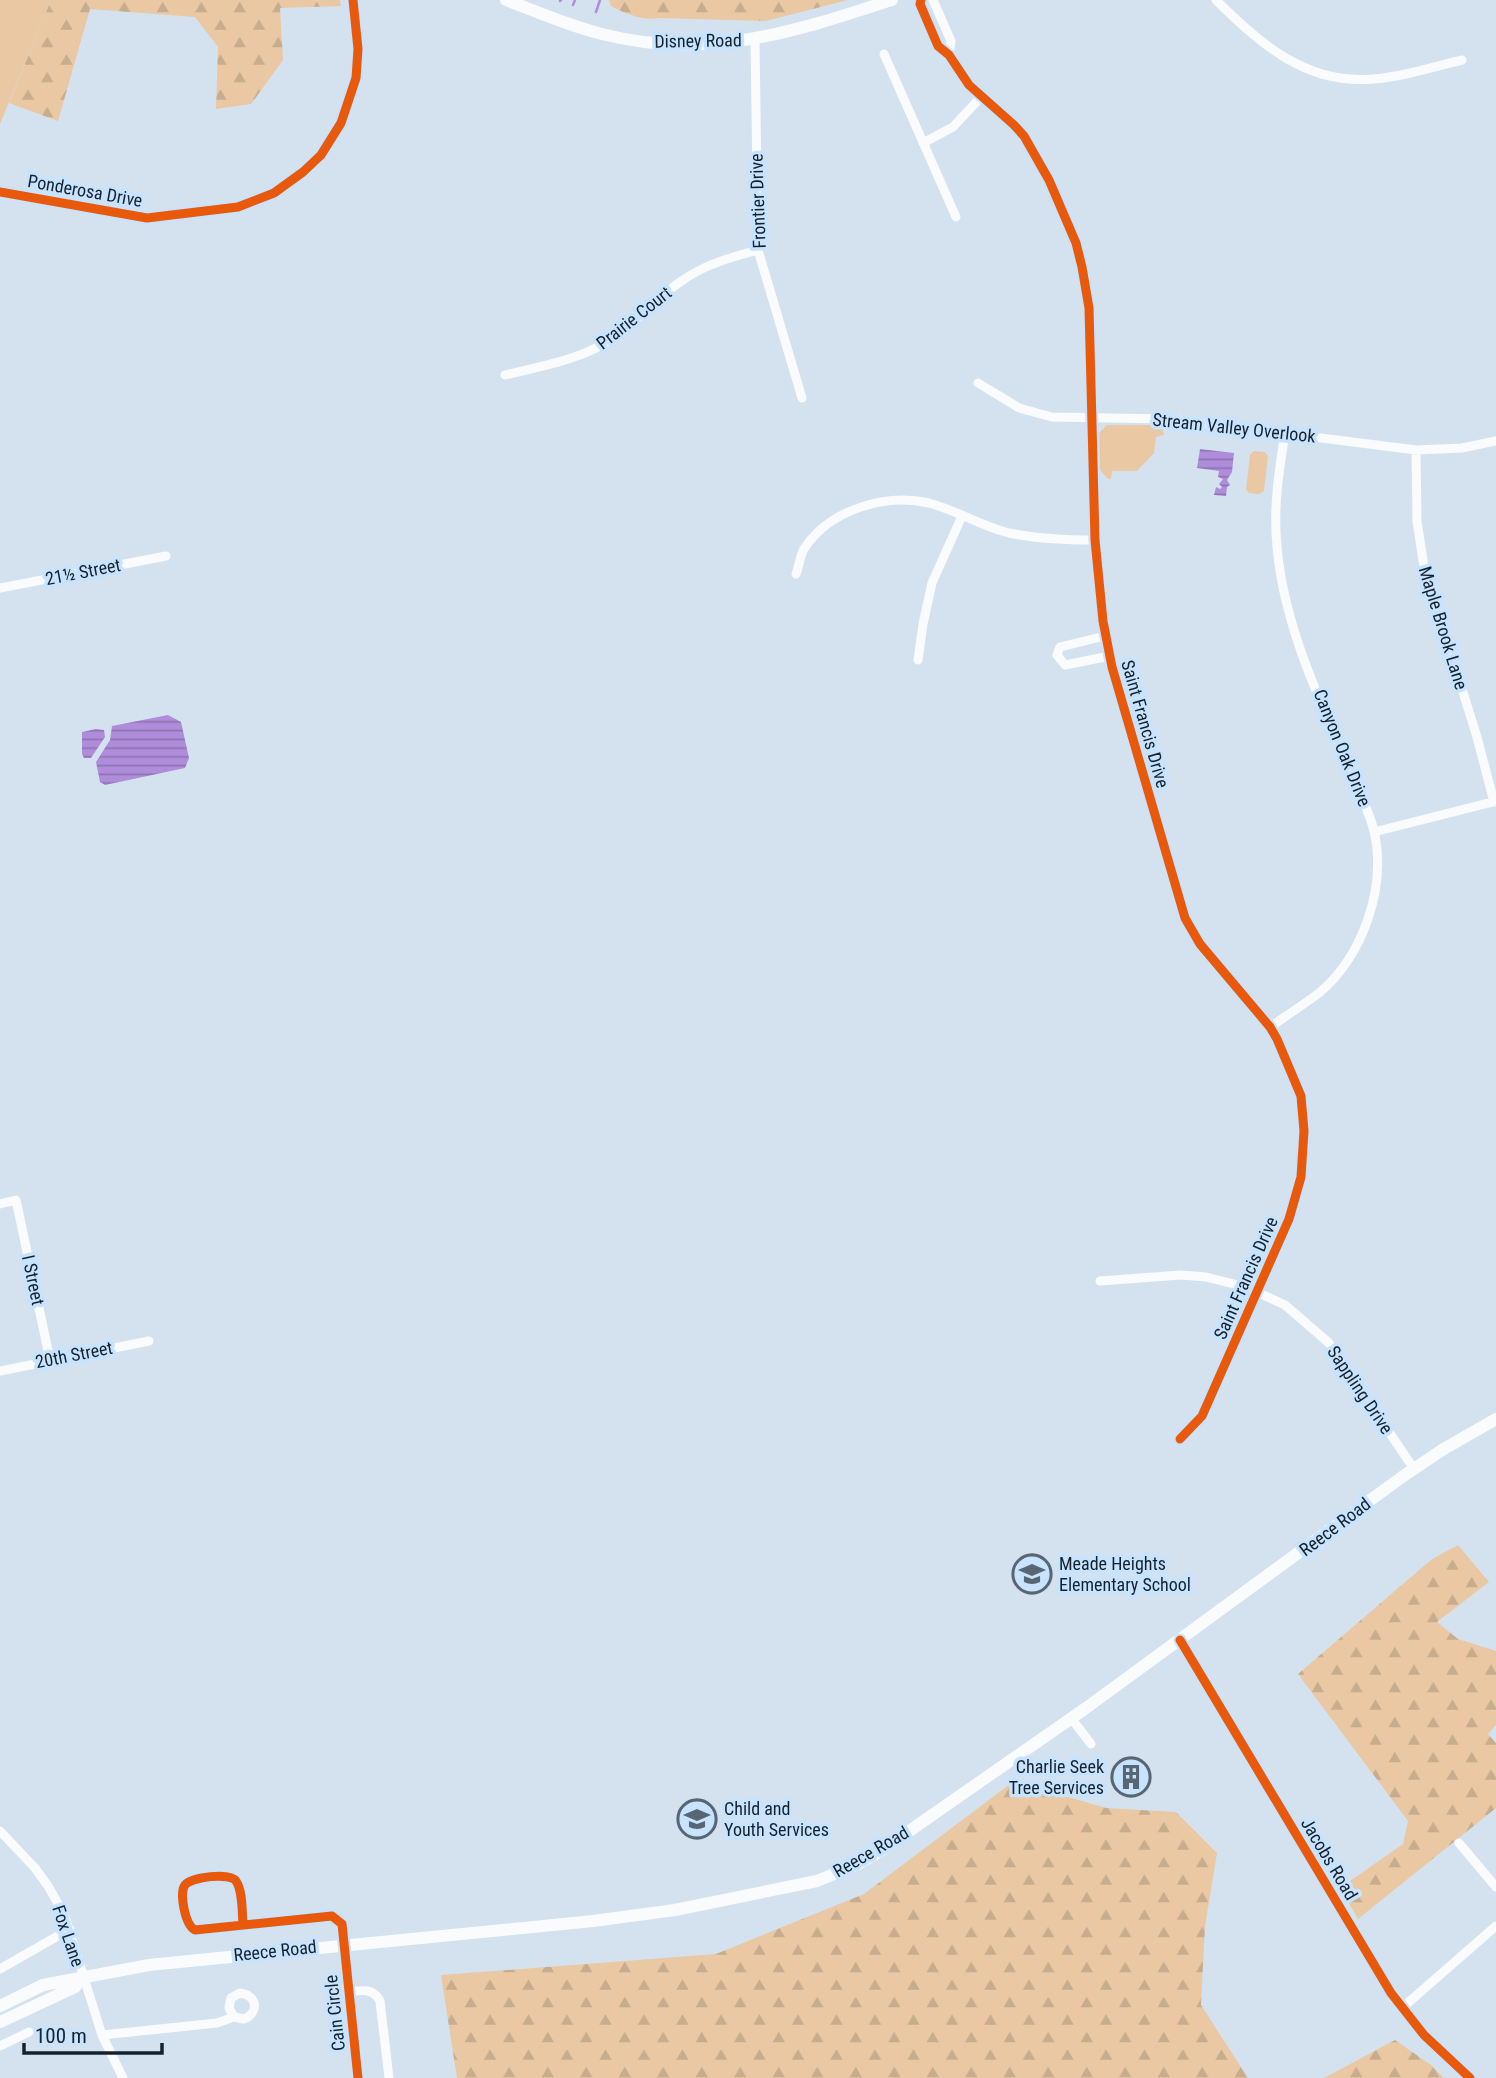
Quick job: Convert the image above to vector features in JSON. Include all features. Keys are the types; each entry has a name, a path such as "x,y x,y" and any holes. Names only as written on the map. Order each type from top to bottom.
{"main road":[{"name":"Disney Road","path":"506,0 600,34 658,44 691,45 755,39 805,28 892,0"},
{"name":"Reece Road","path":"0,2006 43,1985 149,1965 593,1921 675,1910 817,1881 858,1864 882,1850 1181,1640 1414,1469 1496,1419"},
{"name":"Jacobs Road","path":"1181,1640 1326,1886 1402,2008 1433,2045 1470,2078"},
{"name":"Reece Road","path":"0,2022 75,1987 82,1977"}],"street":[{"name":"Ponderosa Drive","path":"0,192 147,218 238,207 274,192 303,172 321,155 341,123 356,78 358,49 353,0"},
{"name":"Saint Francis Drive","path":"920,0 938,46 949,55 958,71 981,97 1002,113 1024,136 1049,180 1076,243 1089,308 1095,540 1099,596 1110,656 1185,918 1200,944 1270,1027 1301,1096 1303,1158 1301,1177 1289,1219 1202,1416 1180,1439"},
{"name":"Saint Francis Drive","path":"933,0 951,41 949,55"},
{"path":"1216,0 1277,54 1316,74 1348,80 1375,79 1462,60"},
{"name":"Frontier Drive","path":"755,39 758,250 802,398"},
{"path":"884,54 956,217"},
{"path":"923,143 953,127 981,97"},
{"name":"Prairie Court","path":"505,375 592,350 626,328 683,279 715,263 758,250"},
{"name":"Stream Valley Overlook","path":"978,383 1003,400 1035,414 1052,417 1152,418 1416,450 1462,448 1496,441"},
{"name":"Canyon Oak Drive","path":"1270,1027 1319,992 1336,975 1361,937 1374,894 1376,871 1374,832 1297,640 1285,600 1276,524 1284,433"},
{"name":"Maple Brook Lane","path":"1416,450 1417,521 1424,566 1495,802"},
{"path":"796,574 803,551 813,538 839,517 874,504 911,500 944,508 1006,532 1036,538 1095,540"},
{"path":"918,660 932,583 962,516"},
{"name":"21½ Street","path":"0,589 166,556"},
{"path":"1105,636 1060,647 1057,655 1065,665 1110,656"},
{"path":"1374,832 1495,802"},
{"name":"I Street","path":"0,1204 16,1200 50,1360"},
{"name":"Sappling Drive","path":"1100,1281 1181,1275 1226,1280 1285,1305 1329,1343 1414,1469"},
{"name":"20th Street","path":"0,1371 149,1340"},
{"path":"1071,1718 1091,1744"},
{"name":"Fox Lane","path":"0,1832 35,1868 48,1886 69,1929 102,2035 123,2078"},
{"path":"1459,1843 1496,1887"},
{"path":"243,1925 239,1884 234,1878 228,1875 190,1880 185,1884 183,1890 186,1922 195,1930 332,1916 342,1924 344,1944"},
{"path":"1402,2008 1496,1926"},
{"path":"0,1969 69,1929"},
{"name":"Cain Circle","path":"344,1944 358,2078"},
{"name":"Cain Circle","path":"349,1992 370,1991 376,1994 380,2001 389,2078"},
{"path":"102,2035 217,2024 234,2017"},
{"path":"0,2046 29,2032"}],"green space":[{"path":"0,0 51,0 0,124"},
{"path":"51,0 340,0 341,6 280,8 283,60 251,104 216,109 218,47 195,17 90,9 58,121 9,103"},
{"path":"609,0 848,0 766,21 647,19 611,6"},
{"path":"1107,425 1155,425 1163,430 1164,435 1156,437 1154,453 1137,471 1112,471 1111,479 1108,479 1100,470 1099,433"},
{"path":"1254,451 1265,452 1268,456 1264,491 1259,494 1249,493 1246,489 1250,455"},
{"path":"1458,1545 1489,1582 1437,1622 1458,1639 1496,1651 1496,1725 1488,1734 1496,1743 1496,1808 1358,1919 1340,1888 1403,1844 1408,1821 1298,1674 1432,1559"},
{"path":"1014,1781 1106,1808 1176,1812 1217,1853 1205,1926 1201,2005 1248,2078 457,2078 441,1975 716,1954 864,1894"},
{"path":"1395,2040 1431,2065 1444,2078 1324,2078"}],"shaded area":[{"path":"1200,449 1234,453 1226,496 1214,495 1216,487 1222,487 1219,484 1223,479 1218,477 1219,471 1197,468"},
{"path":"168,715 181,722 189,758 185,768 105,785 100,782 96,762 110,740 112,726"},
{"path":"104,730 105,737 91,758 84,758 82,732"}],"waterway":[{"path":"573,5 575,0"},
{"path":"596,12 600,0"}],"cycle path":[{"path":"0,192 147,218 238,207 274,193 321,155 341,123 356,78 358,49 353,0"},
{"path":"921,0 920,4 938,46 949,55 969,85 1024,136 1049,180 1076,243 1089,308 1095,540 1103,621 1112,667 1185,918 1200,944 1270,1027 1301,1096 1304,1131 1301,1177 1289,1219 1202,1416 1180,1439"},
{"path":"1180,1640 1391,1993 1424,2035 1470,2078"},
{"path":"243,1925 240,1890 232,1878 210,1877 185,1885 184,1909 188,1922 195,1930 332,1916 342,1924 358,2078"}],"place":[{"name":"Meade Heights Elementary School","path":"1032,1574"},
{"name":"Charlie Seek Tree Services","path":"1131,1777"},
{"name":"Child and Youth Services","path":"697,1819"}]}
